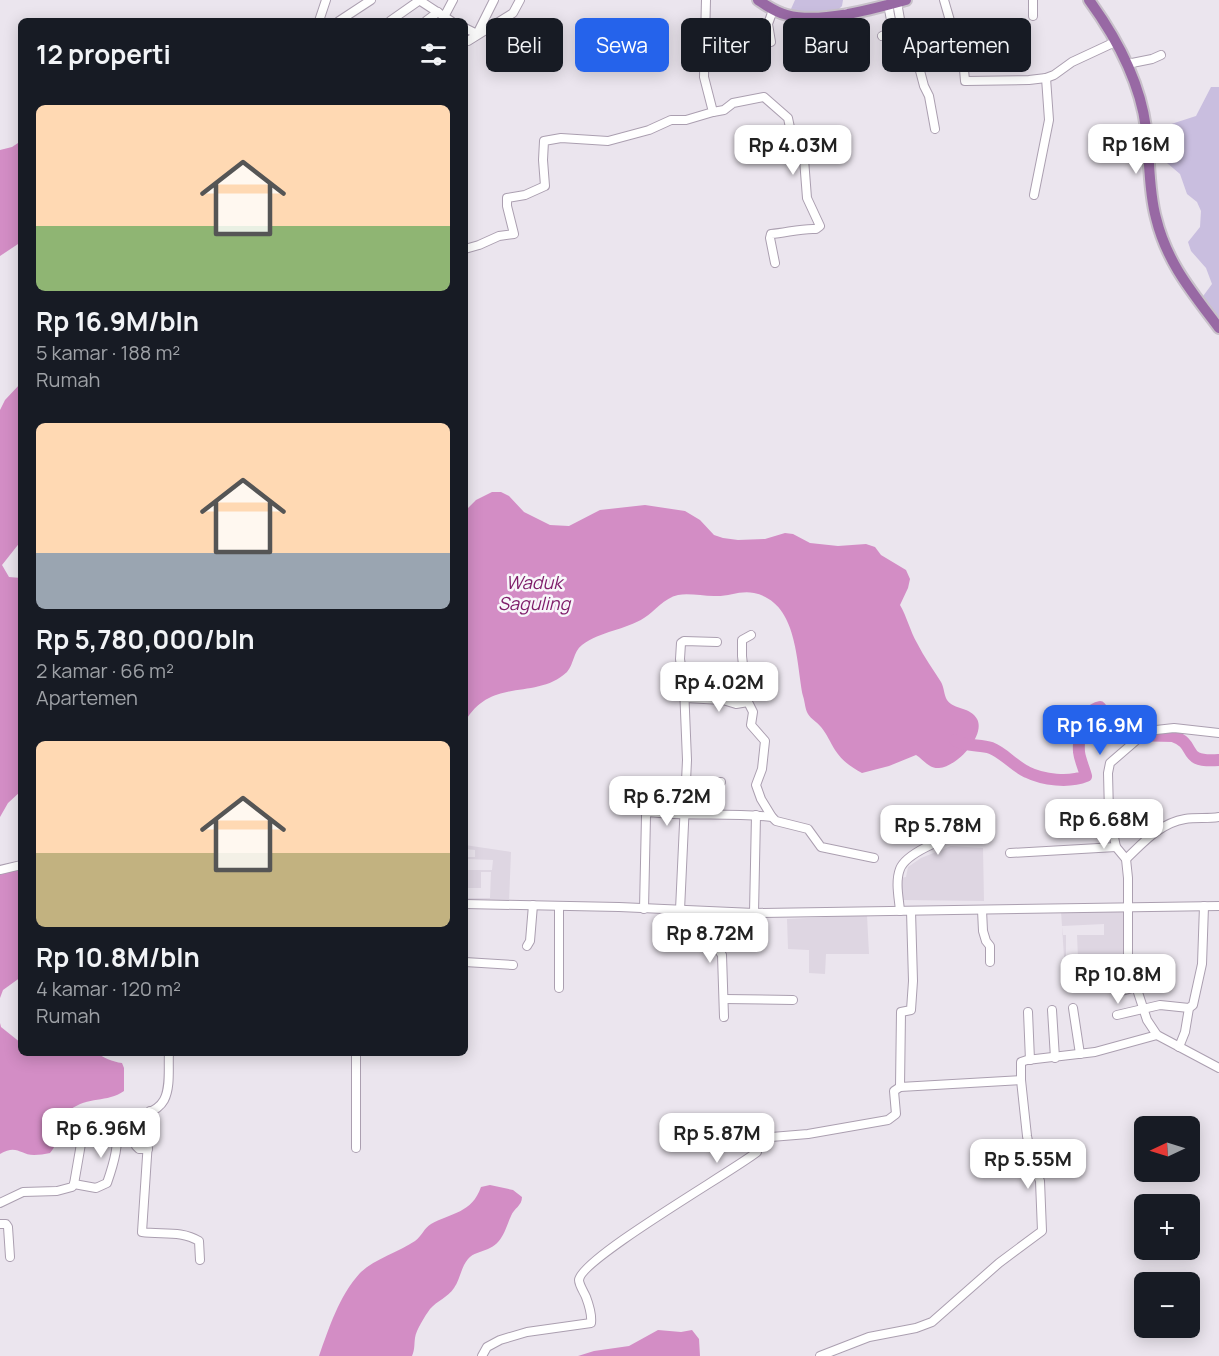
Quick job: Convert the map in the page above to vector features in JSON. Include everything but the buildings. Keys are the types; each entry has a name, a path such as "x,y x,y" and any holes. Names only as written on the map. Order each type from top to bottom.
{"main road":[{"path":"758,0 772,10 801,17 846,13 897,2"},
{"path":"1089,0 1127,64 1139,94 1143,109 1155,217 1163,240 1184,282 1219,328"}],"street":[{"path":"320,18 326,0"},
{"path":"344,18 371,0"},
{"path":"394,18 420,0 444,17 453,0"},
{"path":"477,34 494,0"},
{"path":"468,41 513,13 520,0"},
{"path":"706,0 704,77 712,112"},
{"path":"944,0 953,31 962,45 965,81 1046,78 1072,62 1115,42"},
{"path":"1033,0 1033,16"},
{"path":"895,18 897,2"},
{"path":"897,2 903,38 915,48 929,96 935,129"},
{"path":"770,18 772,10"},
{"path":"846,13 849,18"},
{"path":"468,30 477,34"},
{"path":"1127,64 1161,55"},
{"path":"912,74 921,73"},
{"path":"1034,195 1049,120 1046,78"},
{"path":"468,248 487,243 500,236 514,234 507,198 525,195 545,186 544,141 561,138 608,141 649,130 670,120 686,120 724,110 733,103 764,97 788,118 793,142 804,159 807,198 820,226 816,229 804,228 788,233 771,234 775,263"},
{"path":"751,635 744,638 742,656 747,702 753,712 751,725 765,741 762,769 756,785 761,799 776,821 808,830 821,847 874,858"},
{"path":"680,910 687,760 685,698 680,659 682,642 717,642"},
{"path":"685,698 723,700 736,704 747,702"},
{"path":"1219,733 1174,728 1147,731 1110,764 1108,773 1109,813 1116,847 1126,859 1129,906 1128,955 1147,1020 1156,1035 1219,1068"},
{"path":"686,783 721,782"},
{"path":"644,909 647,813 684,816 756,815 772,817"},
{"path":"754,913 756,815"},
{"path":"1126,859 1155,832 1171,824 1185,819 1219,817"},
{"path":"900,911 898,879 901,867 928,847 959,834"},
{"path":"1010,853 1116,847"},
{"path":"0,870 18,866"},
{"path":"468,904 754,913 1219,906"},
{"path":"527,946 530,941 533,905"},
{"path":"559,906 559,988"},
{"path":"1179,1047 1202,964 1204,906"},
{"path":"982,910 983,932 990,946 990,962"},
{"path":"900,1087 901,1012 911,1010 911,911"},
{"path":"717,912 716,946 722,955 724,1017"},
{"path":"468,962 513,965"},
{"path":"1114,987 1118,992 1136,987"},
{"path":"724,999 793,1000"},
{"path":"1117,1015 1167,1004 1189,1008"},
{"path":"1073,1008 1080,1054"},
{"path":"1052,1010 1055,1058"},
{"path":"1028,1012 1030,1060"},
{"path":"820,1356 869,1337 916,1328 932,1322 999,1263 1042,1231 1040,1181 1032,1161 1021,1080 1020,1064 1024,1060 1080,1054 1156,1035"},
{"path":"0,1203 21,1192 68,1189 74,1184 82,1138 92,1127 150,1111 165,1099 169,1056"},
{"path":"356,1056 356,1148"},
{"path":"482,1356 487,1347 500,1340 527,1332 591,1323 588,1300 579,1281 580,1276 599,1256 758,1152 759,1138 808,1134 888,1120 896,1112 894,1091 900,1087 1021,1080"},
{"path":"150,1111 142,1232 185,1234 192,1237 199,1241 200,1260"},
{"path":"138,1115 136,1146 148,1149"},
{"path":"74,1184 96,1188 107,1183 117,1143 116,1122"},
{"path":"0,1224 6,1224 8,1227 10,1257"}],"shaded area":[{"path":"795,0 843,0 838,10 807,14 791,9"},
{"path":"1211,87 1219,87 1219,328 1198,303 1212,284 1206,268 1191,251 1188,242 1200,227 1201,211 1197,202 1187,194 1180,174 1167,163 1167,157 1160,151 1155,138 1162,127 1196,116"},
{"path":"468,845 511,852 509,902 468,900 468,898 490,898 491,872 481,872 481,888 468,888 468,870 492,870 493,860 468,859 468,857 475,857 475,850 468,849"},
{"path":"951,846 983,848 984,901 902,900 900,878 906,877 908,867 921,858"},
{"path":"1127,910 1126,965 1065,972 1063,935 1066,935 1066,970 1108,967 1107,957 1078,958 1077,935 1104,935 1104,924 1062,926 1061,911"},
{"path":"867,915 869,954 826,954 825,974 809,973 809,950 788,949 787,919"}],"water":[{"path":"18,143 18,244 0,256 0,150"},
{"path":"18,386 18,545 2,565 9,577 18,578 18,794 8,803 0,817 0,410 5,400"},
{"name":"Waduk Saguling","path":"492,492 501,492 509,496 524,512 550,525 569,526 600,510 645,505 685,511 700,520 714,535 723,538 765,539 785,533 793,534 810,543 838,546 866,544 875,547 881,555 906,570 910,579 900,605 912,634 942,684 947,700 954,706 971,712 977,719 979,726 974,741 954,762 939,768 929,766 916,755 889,766 862,773 854,768 835,750 823,730 807,712 796,651 787,621 779,608 768,599 749,592 719,596 687,594 673,597 637,622 589,640 577,651 567,672 555,681 488,699 476,708 468,718 468,508 476,500"},
{"path":"18,869 18,979 3,990 0,998 0,874"},
{"path":"0,1023 1,1027 18,1041 18,1056 102,1056 122,1063 124,1091 118,1095 84,1103 70,1110 63,1120 56,1143 50,1153 29,1155 11,1150 0,1154"},
{"path":"490,1185 513,1190 522,1197 521,1203 512,1213 497,1243 470,1257 454,1288 430,1309 417,1331 412,1356 319,1356 340,1302 360,1273 415,1241 431,1224 466,1207 477,1196 481,1187"},
{"path":"658,1330 681,1332 692,1330 699,1339 700,1356 578,1356 594,1351 629,1346"}],"waterway":[{"path":"955,740 964,744 991,748 1033,775 1056,780 1079,778 1086,776 1079,752 1082,725 1089,713 1100,707 1116,726 1129,735 1173,736 1186,744 1194,756 1199,759 1219,760"}]}
